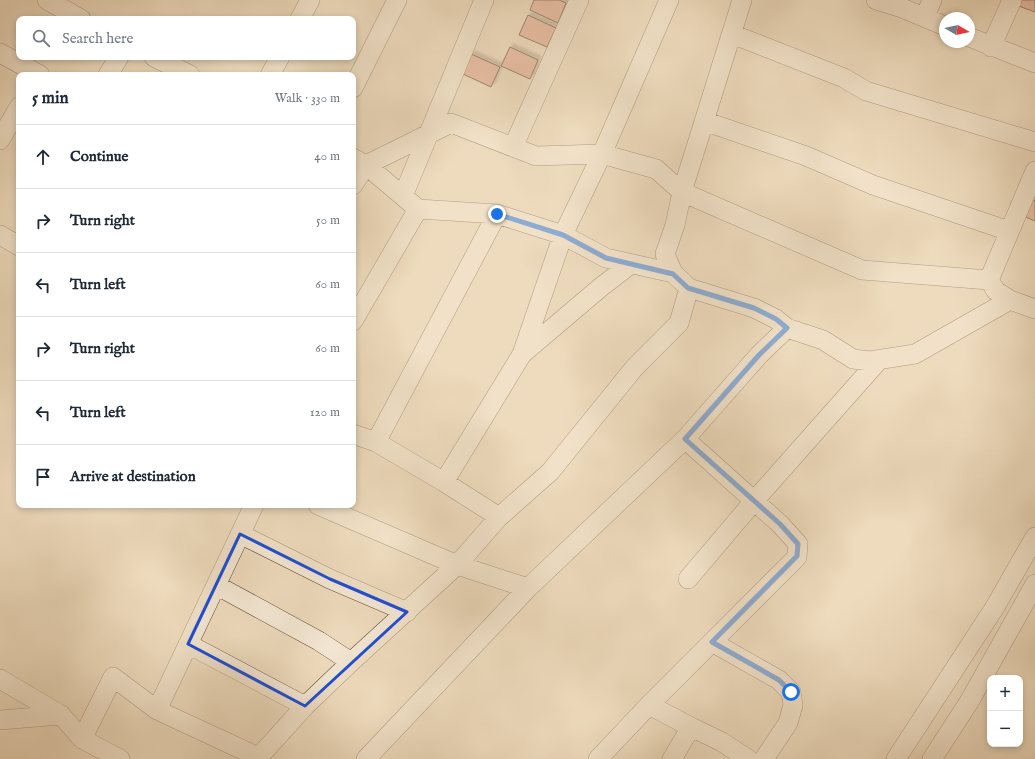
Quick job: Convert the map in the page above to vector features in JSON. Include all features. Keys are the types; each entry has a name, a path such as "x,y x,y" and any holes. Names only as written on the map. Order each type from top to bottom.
{"street":[{"path":"47,0 67,5 78,16"},
{"path":"302,16 310,0"},
{"path":"356,82 397,0"},
{"path":"404,196 484,0"},
{"path":"513,147 579,0"},
{"path":"444,482 522,354 563,235 602,154 669,0"},
{"path":"742,0 682,192 675,225 665,254 673,274 688,288 754,308 776,319 787,328 823,340 853,359 870,361 915,354 1010,300"},
{"path":"876,0 939,23"},
{"path":"925,17 932,0"},
{"path":"991,47 1012,0"},
{"path":"732,34 844,78 866,90 1035,142"},
{"path":"975,40 1035,63"},
{"path":"0,53 34,72"},
{"path":"110,72 117,60"},
{"path":"160,60 184,72"},
{"path":"272,72 278,60"},
{"path":"0,140 16,113"},
{"path":"704,121 806,156 873,185 1009,231"},
{"path":"360,161 429,134 451,123 536,156 602,154 656,169 682,192 862,270 989,280"},
{"path":"356,175 360,161"},
{"path":"360,161 418,209 497,214 563,235 606,258 673,274"},
{"path":"989,280 1035,171"},
{"path":"356,316 418,209"},
{"path":"376,442 497,214"},
{"path":"522,354 601,287 631,264"},
{"path":"989,280 996,291 1010,300 1035,309"},
{"path":"82,739 113,677 156,710 257,758 305,706 457,565 499,517 550,472 635,367 679,323 688,288"},
{"path":"367,759 528,588 685,439 759,355 787,328"},
{"path":"688,579 879,360"},
{"path":"356,435 376,442 444,482 499,517"},
{"path":"598,759 797,556 798,544 780,524 685,439"},
{"path":"156,710 253,508"},
{"path":"325,508 457,565 528,588"},
{"path":"240,534 330,579 407,612"},
{"path":"896,759 995,607 1035,537"},
{"path":"216,584 319,641 351,662"},
{"path":"932,759 969,702 1035,584"},
{"path":"712,642 779,680 791,692 793,706 788,723 764,759"},
{"path":"188,644 305,706"},
{"path":"0,679 61,715 82,739 120,759"},
{"path":"650,705 722,742 748,759"},
{"path":"0,720 61,715"},
{"path":"672,759 691,727"}],"highlighted area":[{"path":"240,534 330,579 407,612 305,706 188,644"}],"building":[{"path":"534,0 559,0 566,3 558,23 530,10"},
{"path":"1018,0 1035,0 1035,12 1016,5"},
{"path":"528,15 556,28 547,47 519,35"},
{"path":"510,47 538,60 530,79 501,66"},
{"path":"471,54 500,67 491,87 463,74"},
{"path":"1029,198 1035,201 1035,221 1023,216"}],"route":[{"path":"497,214 563,235 606,258 673,274 688,288 754,308 776,319 787,328 759,355 685,439 780,524 798,544 797,556 712,642 779,680 791,692"}]}
